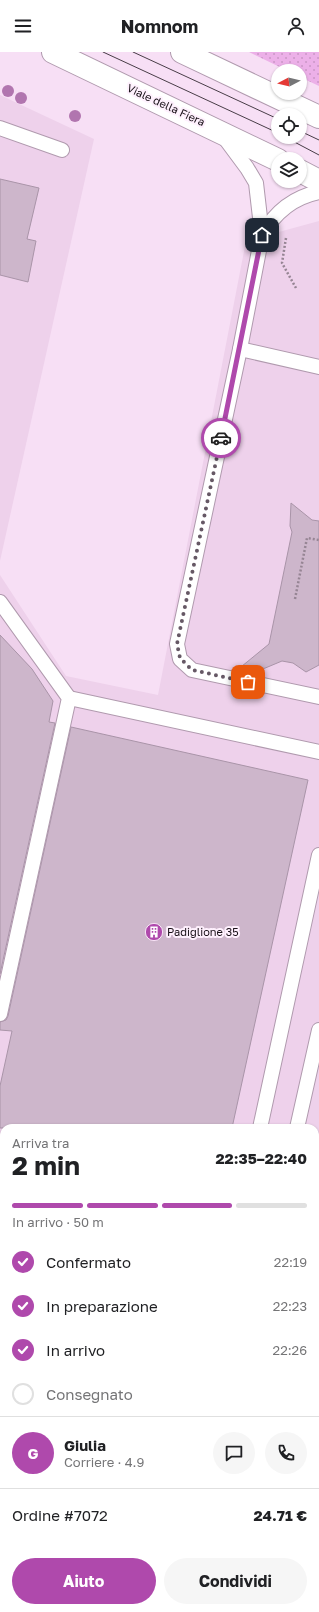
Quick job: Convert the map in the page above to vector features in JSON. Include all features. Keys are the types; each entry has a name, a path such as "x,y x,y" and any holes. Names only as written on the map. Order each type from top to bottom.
{"main road":[{"name":"Viale della Fiera","path":"53,52 219,130 271,156"},
{"path":"182,52 319,118"},
{"path":"307,175 319,181"}],"lane":[{"path":"0,128 62,150"},
{"path":"219,130 247,168 256,183 262,235 240,349 177,644 180,658 192,670 319,697"},
{"path":"262,235 274,216 281,210 300,198 319,192"},
{"path":"240,349 319,367"},
{"path":"0,602 69,698 319,752"},
{"path":"0,1014 69,698"},
{"path":"261,1124 319,855"},
{"path":"298,1124 319,1030"}],"path":[{"path":"287,236 282,263 296,288"},
{"path":"295,599 307,538 319,540"}],"shaded area":[{"path":"249,52 319,52 319,86 307,80 307,64 274,64"},
{"path":"0,95 94,139 0,561"},
{"path":"319,221 319,1124 0,1124 0,575 66,676 158,695 246,241"}],"building":[{"path":"0,179 39,188 27,239 36,241 28,282 0,275"},
{"path":"291,503 312,520 319,521 319,665 306,672 293,663 282,661 251,674 236,671 269,644 292,532 290,526"},
{"path":"0,635 32,669 53,701 49,722 55,723 0,974"},
{"name":"Padiglione 35","path":"71,727 308,780 233,1124 0,1124 0,1086 12,1031 0,1030 0,1022 6,1020"}],"tram line":[{"path":"103,52 271,130"},
{"path":"133,52 271,116"},
{"path":"307,134 319,140"},
{"path":"298,144 319,155"}],"way so far":[{"path":"221,438 177,644 180,658 192,670 248,682"}],"place":[{"name":"Padiglione 35","path":"154,932"}],"route":[{"path":"221,438 262,235"}]}
